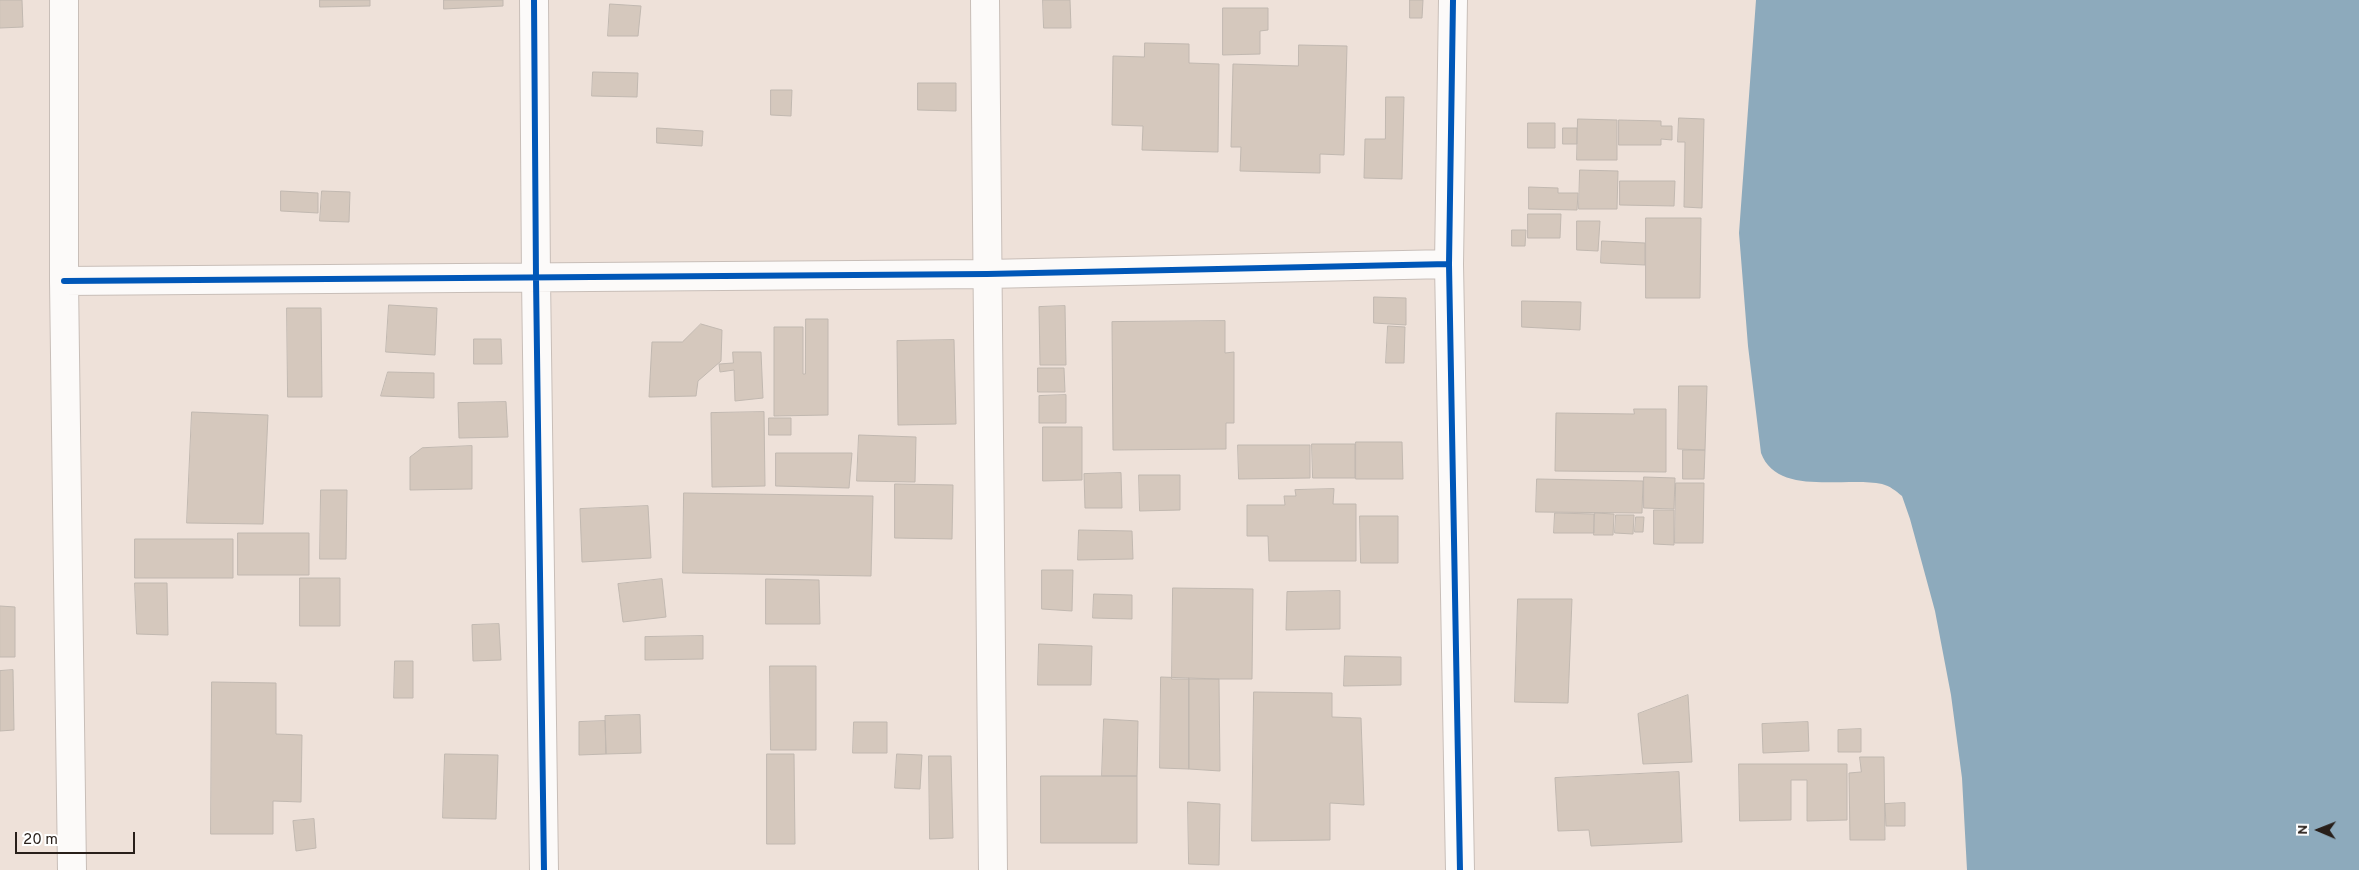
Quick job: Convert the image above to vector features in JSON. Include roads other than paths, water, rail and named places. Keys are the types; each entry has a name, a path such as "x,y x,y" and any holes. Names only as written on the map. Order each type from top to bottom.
{"street":[{"path":"64,0 64,281 72,870"},
{"path":"534,0 544,870"},
{"path":"986,0 993,870"},
{"path":"1453,0 1449,264 1460,870"},
{"path":"64,281 987,274 1449,264"}],"water":[{"path":"1756,0 2359,0 2359,870 1967,870 1962,778 1951,695 1935,611 1902,496 1890,487 1882,484 1797,480 1782,475 1769,467 1761,453 1748,346 1739,233"}]}
